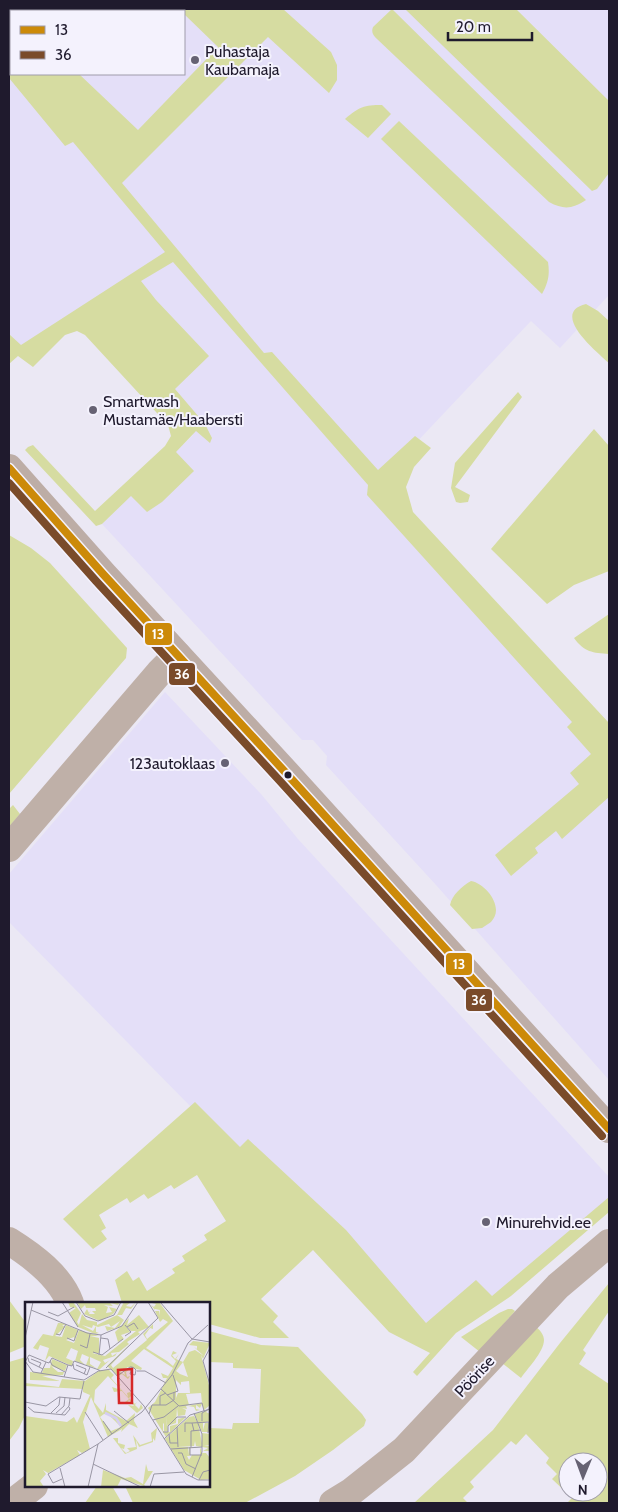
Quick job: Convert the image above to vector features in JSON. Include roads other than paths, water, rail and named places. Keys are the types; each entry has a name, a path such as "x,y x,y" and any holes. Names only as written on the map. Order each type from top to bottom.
{"main road":[{"path":"9,468 609,1129"}],"street":[{"path":"9,848 159,673 178,655"},
{"path":"9,1241 25,1251 44,1267 66,1293 70,1302"},
{"name":"Pöörise","path":"333,1503 351,1492 404,1450 558,1286 609,1243"},
{"path":"12,1503 33,1487"}],"place":[{"name":"Puhastaja Kaubamaja","path":"195,60"},
{"name":"Smartwash Mustamäe/Haabersti","path":"93,410"},
{"name":"123autoklaas","path":"225,763"},
{"name":"Minurehvid.ee","path":"486,1222"}]}
